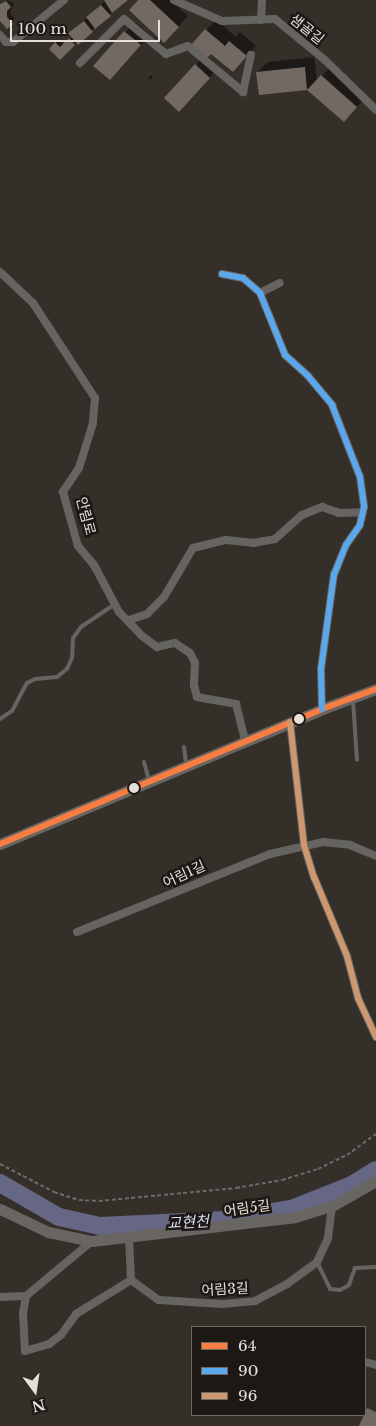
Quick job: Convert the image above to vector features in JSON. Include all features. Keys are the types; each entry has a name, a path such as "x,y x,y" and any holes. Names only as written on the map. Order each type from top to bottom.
{"street":[{"path":"0,35 6,42 13,42 64,0"},
{"name":"샘골길","path":"174,0 222,21 276,19 325,60 376,110"},
{"path":"261,20 262,0"},
{"path":"80,63 124,19 166,54 188,46 243,92 250,55"},
{"name":"안림로","path":"0,272 33,303 95,398 93,423 79,468 63,492 78,546 94,565 115,604 152,645 175,643 190,653 195,663 194,685 197,697 236,704 245,741"},
{"path":"222,274 243,278 260,293 285,355 308,376 332,405 360,477 363,512 360,525 346,545 334,574 321,669 322,708"},
{"path":"260,293 280,283"},
{"path":"129,620 147,614 164,597 193,548 226,540 253,543 275,539 302,514 322,507 340,512 363,512"},
{"path":"0,844 322,708 376,689"},
{"path":"290,722 304,845 314,877 347,956 358,998 376,1037"},
{"name":"어림1길","path":"77,932 219,872 304,845 323,842 350,845 376,856"},
{"name":"어림5길","path":"0,1209 48,1232 92,1241 295,1217 332,1206 376,1181"},
{"name":"어림3길","path":"131,1280 159,1300 222,1304 255,1301 287,1284 316,1262 328,1238 332,1206"},
{"path":"26,1296 23,1313 25,1351 49,1344 61,1335 76,1314 131,1280 129,1236"},
{"path":"0,1297 26,1296 92,1241"}],"lane":[{"path":"0,719 12,711 27,683 35,679 57,677 67,669 72,658 73,638 81,627 115,604"},
{"path":"352,698 357,760"},
{"path":"184,747 187,765"},
{"path":"144,762 150,781"},
{"path":"316,1262 330,1290 340,1290 349,1285 355,1268 376,1267"}],"path":[{"path":"0,1164 54,1192 79,1200 99,1201 236,1188 282,1180 318,1169 347,1155 376,1134"}],"building":[{"path":"104,0 128,0 112,13"},
{"path":"138,0 150,0 179,27 164,43 129,10"},
{"path":"6,1 11,7 7,11 7,17 13,24 7,29 0,21 0,4"},
{"path":"101,5 111,16 95,29 86,17"},
{"path":"84,21 93,32 78,45 68,33"},
{"path":"205,29 225,46 229,41 247,56 233,72 211,54 207,58 191,45"},
{"path":"124,31 141,45 110,80 93,66"},
{"path":"69,38 75,45 60,60 49,49 55,42 60,47"},
{"path":"195,64 210,78 179,112 164,98"},
{"path":"305,67 307,90 259,95 256,72"},
{"path":"321,75 357,107 344,122 307,90"},
{"path":"367,1408 376,1412 376,1426 359,1426 363,1416 366,1416"}],"waterway":[{"name":"교현천","path":"0,1183 59,1217 100,1226 225,1220 291,1209 352,1185 376,1170"}],"transit line":[{"name":"90","path":"222,274 243,278 260,293 285,355 308,376 332,405 360,477 364,507 360,525 346,545 334,574 321,669 322,709"},
{"name":"64","path":"0,844 322,709 376,689"},
{"name":"96","path":"290,722 304,845 314,877 347,956 358,998 376,1037"}]}
